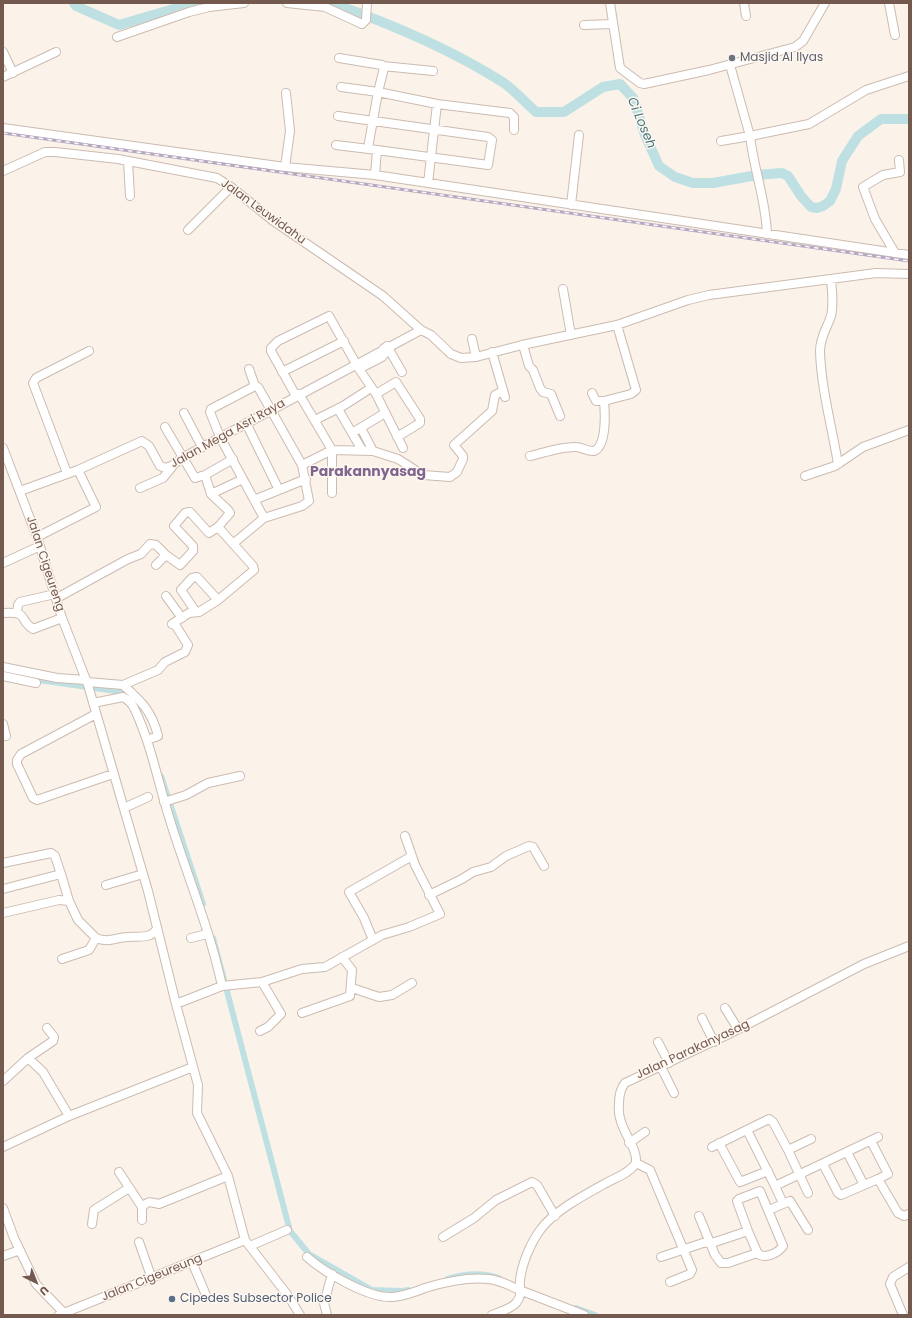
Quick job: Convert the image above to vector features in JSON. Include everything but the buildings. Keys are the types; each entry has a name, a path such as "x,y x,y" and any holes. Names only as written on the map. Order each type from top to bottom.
{"street":[{"path":"117,37 189,12 227,4 244,3"},
{"path":"287,3 325,7 362,24 366,20 367,4"},
{"path":"610,3 612,24 620,68 640,83 649,84 795,48 800,44 826,3"},
{"path":"744,3 746,16"},
{"path":"889,3 895,35"},
{"path":"584,25 612,24"},
{"path":"3,52 13,73"},
{"path":"3,77 56,52"},
{"path":"339,58 377,63 383,66 433,71"},
{"path":"730,65 750,136 756,175 766,211 766,234"},
{"path":"368,148 383,66"},
{"path":"721,141 813,123 866,90 909,76"},
{"path":"341,87 378,92 438,104 510,113 514,117 514,130"},
{"path":"285,167 290,131 286,93"},
{"path":"428,183 438,104"},
{"path":"336,145 368,148 488,165 492,140 488,137 338,116"},
{"path":"3,128 285,167 374,175 909,255"},
{"path":"571,205 579,135"},
{"path":"374,175 377,150"},
{"name":"Jalan Leuwidahu","path":"3,171 49,152 128,161 209,176 221,180 272,220 383,296 421,330 431,335 455,356 461,358 476,357 571,334 617,325 688,300 708,295 876,273 909,274"},
{"path":"895,253 876,219 863,187 883,175 900,172 899,160"},
{"path":"128,161 130,196"},
{"path":"188,230 231,187"},
{"path":"831,279 832,311 821,341 820,350 825,390 838,464"},
{"path":"563,289 571,334"},
{"path":"332,493 332,450 315,420 282,372 271,351 274,344 327,316 331,318 357,367 373,391 403,448"},
{"path":"592,393 596,401 604,401 633,393 637,388 617,325"},
{"name":"Jalan Mega Asri Raya","path":"20,491 78,470 142,441 149,446 161,467 172,467 182,458 220,437 298,395 357,367 386,347 421,330"},
{"path":"472,339 476,357"},
{"path":"282,372 344,341"},
{"path":"523,345 528,362 540,388 543,392 550,392 560,416"},
{"path":"386,347 402,372"},
{"path":"67,473 33,383 36,378 89,351"},
{"path":"302,465 332,450 362,450 373,451 398,458 423,475 450,477 457,472 463,459 463,456 454,445 492,411 495,395 504,394 492,352"},
{"path":"234,543 264,518 307,504 309,497 302,465 258,387 255,386 249,369"},
{"path":"315,420 373,391 396,382 420,419 420,423 397,438"},
{"path":"255,386 211,409 210,412 220,437 264,518"},
{"path":"530,456 571,447 592,451 596,450 602,442 604,433 604,401"},
{"path":"338,409 362,450"},
{"path":"184,413 202,447"},
{"path":"352,433 385,413"},
{"path":"246,423 279,490"},
{"path":"165,427 194,477 205,475 233,459"},
{"path":"361,428 373,451"},
{"path":"805,476 828,469 838,464 863,447 909,430"},
{"name":"Jalan Cigeureng","path":"3,448 37,537 62,618 93,704 143,874 167,971 198,1085 197,1113 228,1176 248,1243"},
{"path":"140,488 163,478 172,467"},
{"path":"37,537 96,507 78,470"},
{"path":"17,613 20,602 56,596 128,559 141,554 150,544 156,545 166,555 180,565 193,551 193,546 174,526 187,512 190,512 208,532 211,533 227,517 229,512 211,494 205,475"},
{"path":"211,494 243,479"},
{"path":"254,500 306,479"},
{"path":"176,622 189,613 196,612 218,600 254,570 253,566 234,543 218,527"},
{"path":"3,563 40,546"},
{"path":"156,565 166,555"},
{"path":"196,612 181,590 192,578 197,577 218,600"},
{"path":"3,667 87,685 123,684 158,670 165,662 185,652 188,645 176,622 166,596"},
{"path":"3,613 17,613 24,617 33,629 62,618"},
{"path":"3,676 36,683"},
{"path":"123,684 145,705 153,720 158,735 150,739"},
{"path":"93,704 117,697 127,699 135,708 150,739 207,934 225,986"},
{"path":"96,714 20,754 17,760 18,764 33,798 37,800 113,774"},
{"path":"3,724 6,736"},
{"path":"169,801 186,795 208,783 240,776"},
{"path":"124,808 148,797"},
{"path":"176,1004 225,986 262,982 302,969 325,967 392,931 409,927 440,914 412,856 405,836"},
{"path":"430,895 462,879 472,872 491,867 503,858 529,846 533,847 544,866"},
{"path":"3,863 51,853 55,856 69,901 78,920 96,938 101,940 112,940 129,936 151,935 157,929"},
{"path":"373,940 364,918 349,892 412,856"},
{"path":"3,889 61,874"},
{"path":"106,885 143,874"},
{"path":"3,913 59,900 69,901"},
{"path":"191,938 207,934"},
{"path":"62,960 89,950 96,938"},
{"name":"Jalan Parakanyasag","path":"636,1163 635,1155 618,1114 622,1087 636,1077 714,1042 864,964 909,946"},
{"path":"302,1013 346,998 351,994 352,970 342,957"},
{"path":"260,1031 281,1014 262,982"},
{"path":"352,988 379,997 392,995 412,982"},
{"path":"725,1008 738,1029"},
{"path":"702,1018 714,1042"},
{"path":"3,1081 28,1058 53,1042 54,1037 47,1028"},
{"path":"658,1042 669,1063"},
{"path":"28,1058 43,1072 69,1116"},
{"path":"3,1147 69,1116 193,1067"},
{"path":"661,1067 674,1094"},
{"path":"768,1171 740,1182 715,1145 769,1119 772,1120 808,1193"},
{"path":"747,1130 776,1186 781,1199"},
{"path":"629,1143 645,1132"},
{"path":"788,1150 811,1139"},
{"path":"776,1186 874,1139 888,1174 839,1194 823,1164"},
{"path":"847,1152 864,1184"},
{"path":"492,1315 513,1306 519,1297 526,1259 541,1228 555,1216 624,1173 636,1163 650,1170 692,1272 670,1282"},
{"path":"119,1172 142,1206 142,1220"},
{"path":"142,1206 150,1201 159,1204 228,1176"},
{"path":"878,1179 898,1213 904,1216 909,1214"},
{"path":"443,1237 474,1218 496,1200 532,1182 537,1185 555,1216"},
{"path":"92,1224 94,1210 129,1188"},
{"path":"760,1191 783,1246 778,1251 767,1256 760,1256 757,1253 748,1231 737,1203 739,1199 760,1191"},
{"path":"769,1210 790,1201 808,1230"},
{"path":"3,1208 36,1284 61,1314"},
{"path":"700,1216 710,1243 719,1261 724,1264 757,1253"},
{"name":"Jalan Cigeureung","path":"61,1314 192,1262 287,1230"},
{"path":"661,1257 703,1243 710,1243 748,1231"},
{"path":"139,1242 152,1279"},
{"path":"248,1243 300,1315"},
{"path":"3,1256 20,1250"},
{"path":"307,1257 332,1274 373,1295 398,1297 443,1283 476,1278 501,1281 521,1286 584,1315"},
{"path":"192,1262 206,1295"},
{"path":"903,1315 890,1284 893,1277 909,1268"},
{"path":"327,1315 324,1303 332,1274"}],"waterway":[{"name":"Ci Loseh","path":"74,3 76,6 119,25 194,3"},
{"name":"Ci Loseh","path":"331,3 398,28 463,59 504,83 536,112 564,112 603,87 620,84 633,98 645,135 659,166 675,177 693,183 713,183 757,175 782,173 788,176 801,196 811,207 817,208 830,201 836,189 842,161 858,136 881,119 909,119"},
{"path":"4,671 39,680 129,693 131,697"},
{"path":"161,776 203,904"},
{"path":"213,938 290,1231 309,1254 372,1290 409,1290"},
{"path":"447,1279 473,1274 499,1278"},
{"path":"576,1308 595,1315"}],"railway":[{"path":"3,133 909,261"}],"place":[{"name":"Masjid Al Ilyas","path":"732,58"},
{"name":"Cipedes Subsector Police","path":"172,1299"}],"district":[{"name":"Parakannyasag","path":"368,472"}]}
